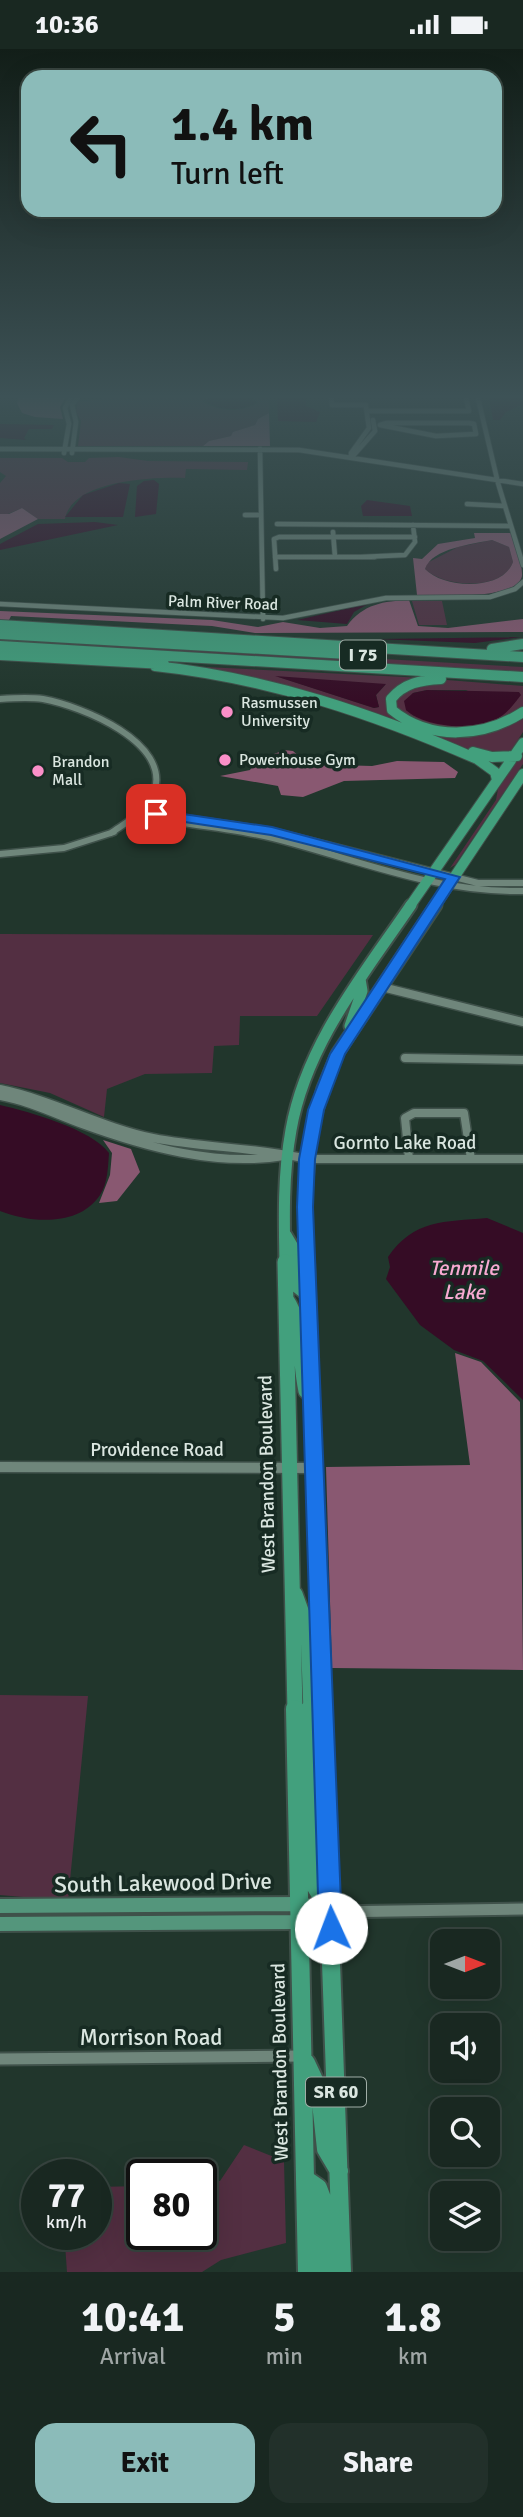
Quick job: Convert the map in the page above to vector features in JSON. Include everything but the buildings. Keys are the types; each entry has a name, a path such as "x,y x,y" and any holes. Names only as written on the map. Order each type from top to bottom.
{"highway":[{"path":"0,625 523,657"},
{"name":"I 75","path":"0,634 523,665"},
{"path":"409,650 478,650 523,645"},
{"name":"I 75","path":"0,646 523,677"},
{"path":"0,655 523,683"},
{"path":"117,662 195,670 270,684 481,755 518,755"},
{"path":"465,679 429,680 408,684 394,693 390,704 397,716 415,725 456,732 501,726 523,712"},
{"path":"422,737 488,765 495,772 497,780"},
{"name":"West Brandon Boulevard","path":"307,2272 284,1233 286,1156 297,1107 312,1061 334,1019 430,876 497,780 518,755 523,743"},
{"name":"SR 60","path":"342,2272 308,1294 307,1159 323,1088 349,1034 523,774"},
{"path":"507,799 523,782"},
{"path":"398,924 403,927 405,950"},
{"path":"349,1034 362,991 360,979"},
{"path":"284,1233 293,1248 298,1286 308,1294"},
{"path":"286,1299 297,1315 300,1364 313,1419"},
{"path":"292,1588 309,1629 316,1887 330,1912"},
{"path":"303,2056 320,2094 321,2139 326,2154 339,2172"},
{"path":"305,2179 318,2188 323,2201 325,2272"}],"main road":[{"name":"South Lakewood Drive","path":"0,1906 299,1913"},
{"name":"South Lakewood Drive","path":"0,1924 330,1912"}],"street":[{"path":"261,498 263,618"},
{"path":"503,498 523,565"},
{"path":"467,504 505,506"},
{"path":"245,515 260,515"},
{"path":"277,524 511,526"},
{"path":"333,525 335,557"},
{"path":"275,557 402,557 415,542 413,525"},
{"path":"276,569 274,539 279,537 415,537"},
{"name":"Palm River Road","path":"0,604 263,618 309,614 386,598 490,597 515,589 523,582"},
{"path":"0,699 31,698 58,703 81,710 124,733 152,758 158,774 150,808 156,814"},
{"path":"111,833 137,814 152,795"},
{"path":"137,814 156,814 272,831 430,876 497,892 523,891"},
{"path":"137,814 163,821"},
{"path":"0,854 57,850 111,833 137,820 163,821 269,837 355,863 430,876"},
{"path":"451,881 523,883"},
{"path":"383,984 523,1020"},
{"path":"405,1058 523,1060"},
{"path":"0,1089 37,1097 102,1123 153,1137 286,1156"},
{"path":"0,1096 29,1102 100,1131 154,1146 232,1158 271,1160 286,1156"},
{"path":"409,1159 406,1115 464,1113 471,1159"},
{"name":"Gornto Lake Road","path":"286,1156 307,1159 523,1159"},
{"name":"Providence Road","path":"0,1467 314,1468"},
{"path":"330,1912 523,1909"},
{"name":"Morrison Road","path":"0,2059 303,2056"}],"shaded area":[{"path":"0,498 80,498 71,506 65,519 38,519 22,508 8,514 0,514"},
{"path":"22,508 38,519 0,539 0,514 9,514"},
{"path":"474,533 511,533 522,571 517,584 506,590 475,595 417,595 413,558 422,559 438,544 475,538","holes":["492,540 509,547 513,562 498,578 486,582 459,583 434,576 425,569 436,556 464,545"]},
{"path":"492,540 509,547 513,562 498,578 486,582 459,583 445,580 425,569 427,563 458,547"},
{"path":"409,600 418,626 448,628 523,619 523,632 255,633 212,626 11,616 9,620 0,620 0,611 212,620 258,627 283,622 320,628 347,626 367,608 391,601"},
{"path":"412,601 442,601 447,625 419,625"},
{"path":"0,637 523,667 523,674 0,643"},
{"path":"185,666 424,678 388,699 412,726 495,731 523,719 523,732 508,755 482,753","holes":["279,677 385,685 376,695 379,707 374,708"]},
{"path":"430,681 523,686 523,707 504,721 467,730 426,726 396,710 397,694","holes":["427,690 468,690 414,716 406,710 413,693"]},
{"path":"284,750 293,751 301,758 338,765 372,766 397,761 444,762 458,772 455,778 344,781 303,797 281,795 278,786 220,776 250,770 255,762"},
{"path":"523,757 523,764 455,865 450,868 496,800 498,789 519,758"},
{"path":"0,934 373,935 317,1016 240,1016 239,1045 214,1046 212,1073 145,1074 107,1089 104,1117 50,1093 0,1083"},
{"path":"103,1140 131,1149 140,1172 117,1201 99,1203 110,1175 112,1153"},
{"path":"455,1353 481,1362 520,1402 523,1670 332,1668 326,1467 470,1465"},
{"path":"0,1695 88,1696 68,1901 0,1895"},
{"path":"244,2145 284,2161 286,2243 221,2260 202,2272 67,2272 65,2250 112,2250 112,2187 126,2186 126,2250 217,2250 217,2181 220,2181"}],"water":[{"path":"81,498 127,498 123,517 65,517"},
{"path":"136,498 158,498 156,514 135,517"},
{"path":"367,500 410,506 412,516 363,516 361,506"},
{"path":"95,522 118,525 0,550 0,544 38,524"},
{"path":"368,604 354,612 347,624 297,620"},
{"path":"521,637 475,643 375,639 379,639"},
{"path":"275,676 386,684 376,695 379,707 374,708"},
{"path":"427,690 519,692 521,695 506,713 493,720 481,724 453,726 427,721 406,710 404,701 413,693"},
{"path":"0,1105 75,1129 89,1136 109,1153 105,1185 91,1205 80,1213 67,1217 39,1220 0,1211"},
{"name":"Tenmile Lake","path":"487,1218 523,1233 523,1400 483,1361 454,1350 420,1325 386,1279 390,1267 388,1257 408,1235 444,1222"}],"place":[{"name":"Rasmussen University","path":"227,712"},
{"name":"Powerhouse Gym","path":"225,760"},
{"name":"Brandon Mall","path":"38,771"}],"route":[{"path":"156,814 272,831 326,847 453,877 337,1054 316,1110 307,1159 305,1207 331,1928"}]}
